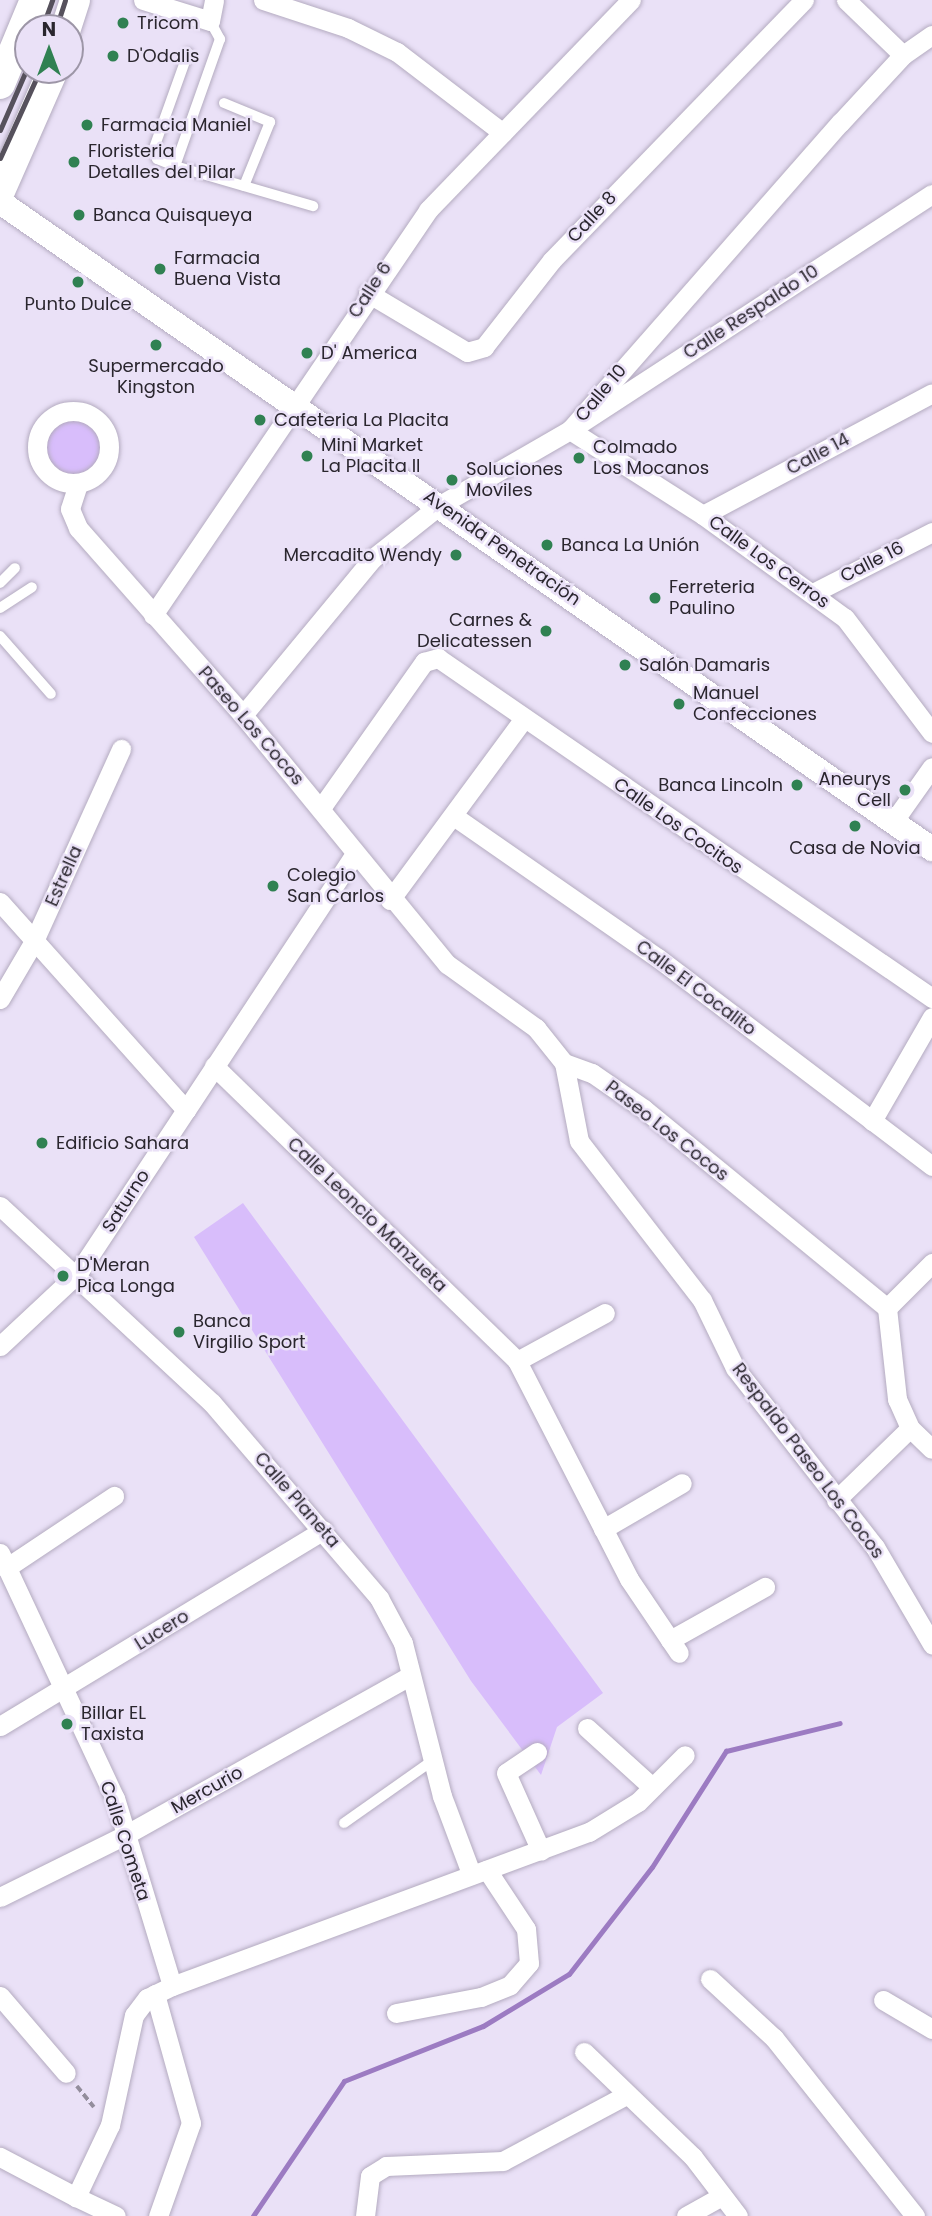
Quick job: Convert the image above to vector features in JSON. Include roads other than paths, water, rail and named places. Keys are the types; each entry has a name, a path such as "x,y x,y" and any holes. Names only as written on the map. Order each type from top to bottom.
{"main road":[{"path":"0,84 6,53 35,0"},
{"path":"0,191 46,84"}],"street":[{"path":"143,0 210,21 214,0"},
{"path":"263,0 397,52 503,133"},
{"name":"Calle 6","path":"153,615 297,404 368,293 428,209 631,0"},
{"name":"Calle 8","path":"368,293 467,352 484,347 552,260 804,0"},
{"path":"846,0 903,55"},
{"name":"Calle 10","path":"243,715 346,584 440,505 570,430 903,55 932,34"},
{"name":"Calle Respaldo 10","path":"570,430 932,194"},
{"name":"Avenida Penetración","path":"0,202 297,404 932,849"},
{"name":"Calle 14","path":"703,515 932,393"},
{"name":"Calle Los Cerros","path":"570,430 703,515 845,618 932,733"},
{"name":"Paseo Los Cocos","path":"78,484 69,509 78,528 243,715 321,808 390,900 447,964 536,1028 564,1063 592,1073 644,1110 887,1308"},
{"name":"Calle 16","path":"813,593 932,532"},
{"name":"Calle Los Cocitos","path":"321,808 424,662 438,658 932,998"},
{"path":"390,900 455,817 524,718"},
{"name":"Estrella","path":"0,999 34,941 121,749"},
{"path":"893,822 932,767"},
{"name":"Calle El Cocalito","path":"455,817 658,958 932,1166"},
{"path":"0,902 186,1110 355,854"},
{"path":"872,1121 932,1017"},
{"name":"Respaldo Paseo Los Cocos","path":"564,1063 579,1141 702,1300 735,1368 836,1500 876,1547 932,1644"},
{"name":"Calle Leoncio Manzueta","path":"214,1066 517,1361 603,1529 675,1647 765,1587"},
{"name":"Saturno","path":"0,1346 78,1273 186,1110"},
{"name":"Calle Planeta","path":"0,1206 78,1273 212,1403 379,1598 403,1643 432,1761 479,1871 526,1929 529,1963 510,1985 481,1997 396,2013"},
{"path":"932,1263 887,1308 890,1366 910,1428 932,1449"},
{"path":"517,1361 604,1313"},
{"path":"836,1500 910,1428"},
{"path":"603,1529 682,1483"},
{"path":"2,1559 114,1496"},
{"name":"Lucero","path":"0,1726 64,1691 323,1530"},
{"name":"Calle Cometa","path":"2,1559 127,1834 164,1990 191,2123 158,2216"},
{"name":"Mercurio","path":"0,1897 127,1834 410,1676"},
{"path":"587,1728 652,1787"},
{"path":"537,1752 506,1773 541,1851"},
{"path":"76,2197 110,2125 134,2015 164,1990 431,1895 479,1871 589,1832 652,1787 685,1755"},
{"path":"710,1979 774,2038 915,2216"},
{"path":"0,1996 66,2074"},
{"path":"883,2000 932,2029"},
{"path":"584,2052 693,2157 738,2216"},
{"path":"365,2216 370,2176 386,2166 503,2161 626,2095"},
{"path":"0,2157 116,2216"},
{"path":"687,2216 722,2196"}],"lane":[{"path":"175,166 220,39 210,21"},
{"path":"188,53 154,148 157,159 313,206"},
{"path":"225,103 270,122 244,186"},
{"path":"0,583 15,569"},
{"path":"0,608 8,609 33,587"},
{"path":"0,636 51,694"},
{"path":"344,1823 432,1761"}],"waterway":[{"path":"253,2216 344,2081 483,2026 569,1974 652,1867 726,1751 840,1723"}],"railway":[{"path":"47,14 52,0"},
{"path":"60,14 65,0"},
{"path":"0,130 20,84"},
{"path":"0,158 34,84"}],"place":[{"name":"Tricom","path":"123,23"},
{"name":"D'Odalis","path":"113,56"},
{"name":"Farmacia Maniel","path":"87,125"},
{"name":"Floristeria Detalles del Pilar","path":"74,162"},
{"name":"Banca Quisqueya","path":"79,215"},
{"name":"Farmacia Buena Vista","path":"160,269"},
{"name":"Punto Dulce","path":"78,282"},
{"name":"Supermercado Kingston","path":"156,345"},
{"name":"D' America","path":"307,353"},
{"name":"Cafeteria La Placita","path":"260,420"},
{"name":"Mini Market La Placita II","path":"307,456"},
{"name":"Colmado Los Mocanos","path":"579,458"},
{"name":"Soluciones Moviles","path":"452,480"},
{"name":"Banca La Unión","path":"547,545"},
{"name":"Mercadito Wendy","path":"456,555"},
{"name":"Ferreteria Paulino","path":"655,598"},
{"name":"Carnes & Delicatessen","path":"546,631"},
{"name":"Salón Damaris","path":"625,665"},
{"name":"Manuel Confecciones","path":"679,704"},
{"name":"Banca Lincoln","path":"797,785"},
{"name":"Aneurys Cell","path":"905,790"},
{"name":"Casa de Novia","path":"855,826"},
{"name":"Colegio San Carlos","path":"273,886"},
{"name":"Edificio Sahara","path":"42,1143"},
{"name":"D'Meran Pica Longa","path":"63,1276"},
{"name":"Banca Virgilio Sport","path":"179,1332"},
{"name":"Billar EL Taxista","path":"67,1724"}]}
